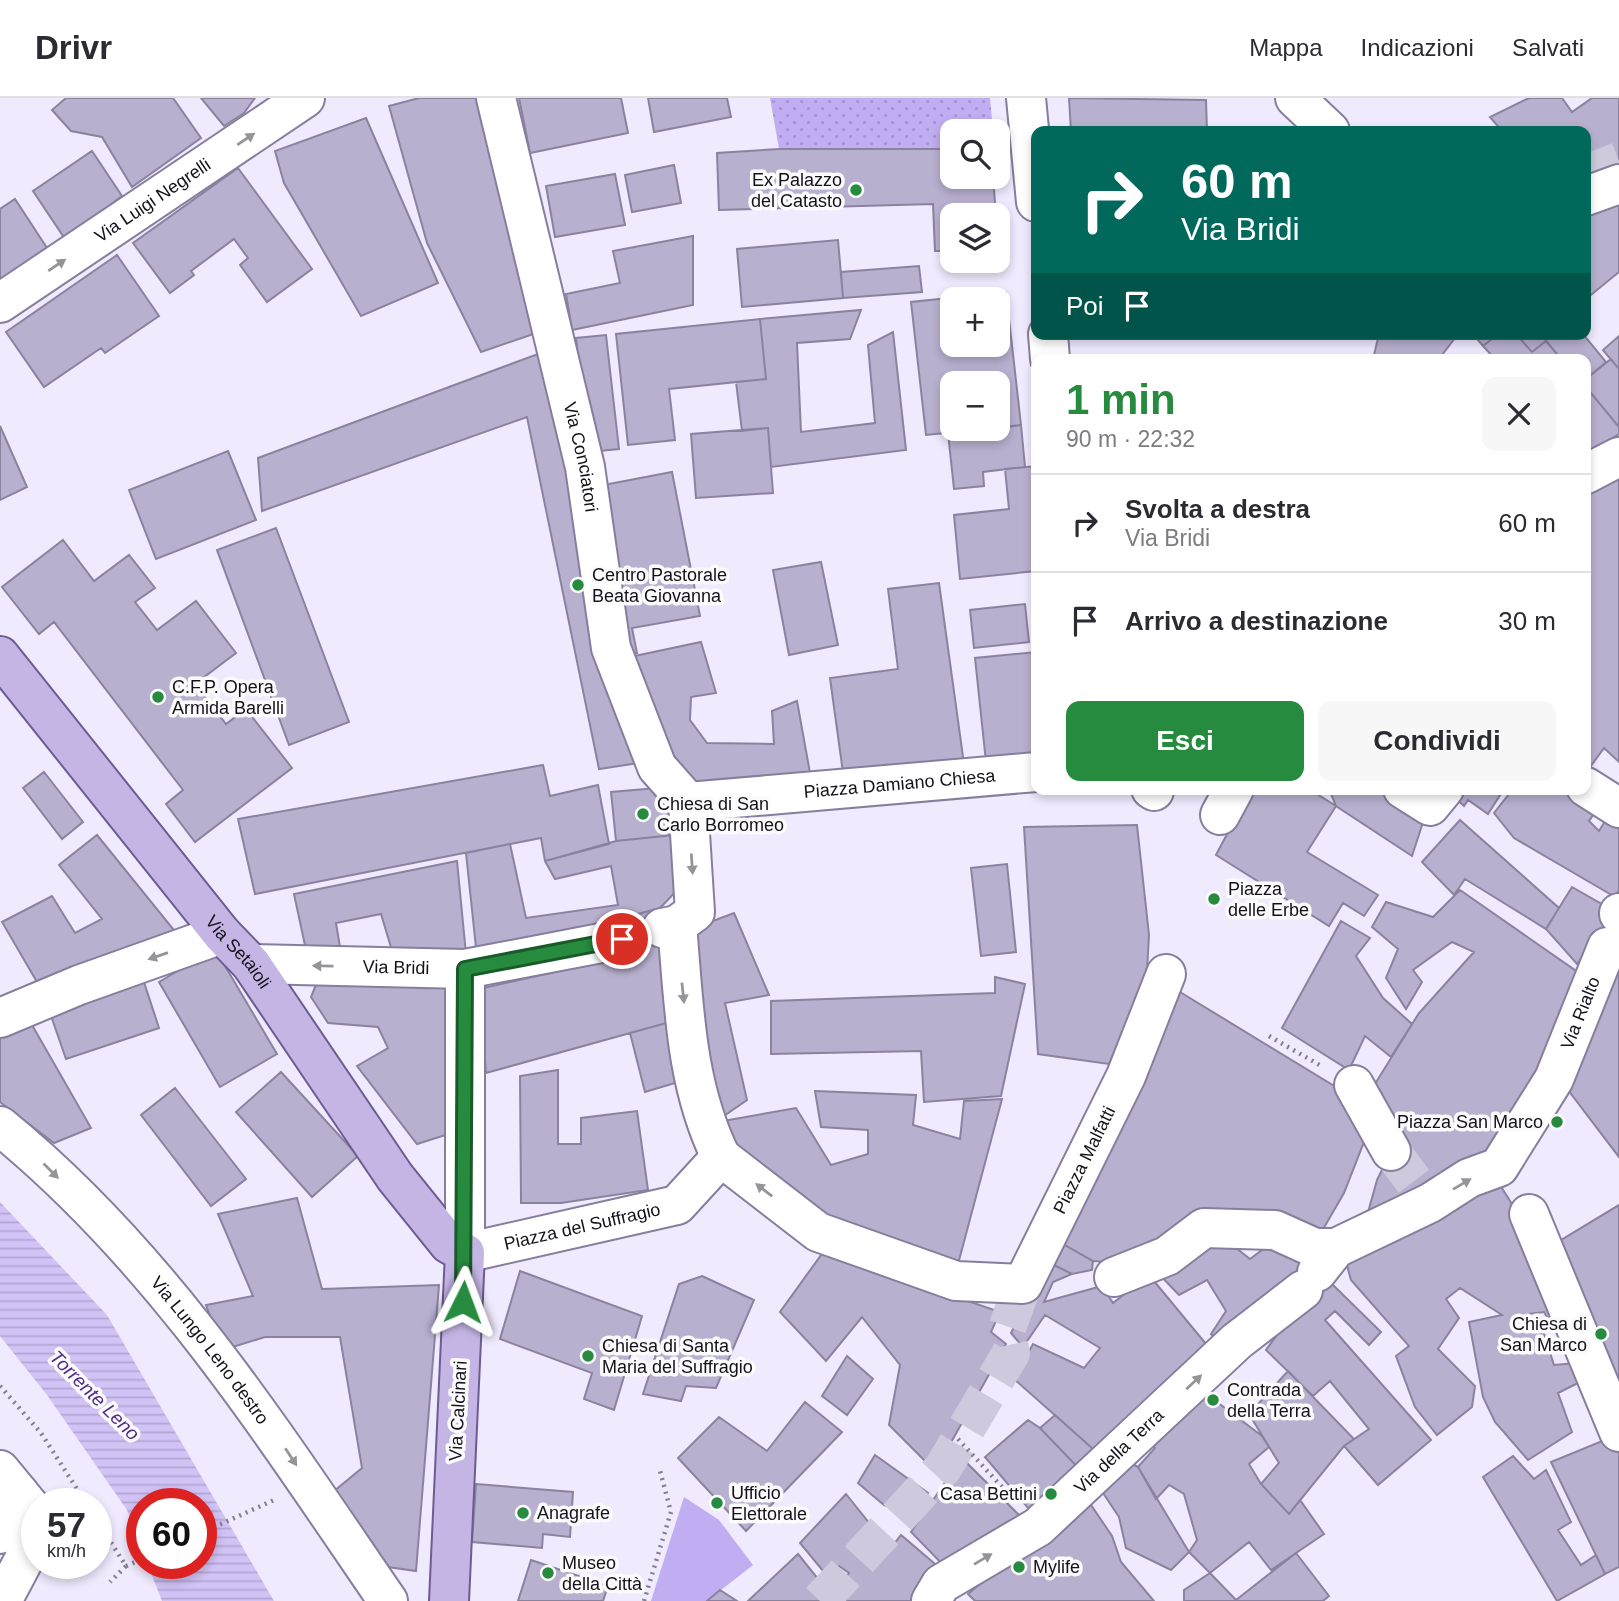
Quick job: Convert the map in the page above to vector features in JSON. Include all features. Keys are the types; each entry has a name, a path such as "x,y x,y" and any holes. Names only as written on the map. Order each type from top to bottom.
{"main road":[{"name":"Via Setaioli","path":"0,656 222,934 251,964 395,1177 449,1244 465,1253"},
{"name":"Via Calcinari","path":"449,1601 465,1253"}],"street":[{"name":"Via Luigi Negrelli","path":"0,303 305,98"},
{"name":"Via Conciatori","path":"496,98 585,467 611,648 657,767 688,802"},
{"path":"1027,98 1031,144"},
{"path":"1295,98 1325,126"},
{"path":"1591,194 1619,184"},
{"path":"1591,471 1619,457"},
{"name":"Piazza Damiano Chiesa","path":"688,802 1031,772"},
{"path":"1591,791 1619,808"},
{"path":"1413,795 1430,806 1439,795"},
{"path":"688,802 695,912 669,927 691,1076 704,1121 721,1157"},
{"name":"Via Rialto","path":"1499,1167 1553,1079 1615,925"},
{"path":"0,1018 79,985 222,934"},
{"name":"Via Bridi","path":"251,964 465,969 622,939"},
{"name":"Via Calcinari","path":"465,969 465,1253"},
{"name":"Piazza Malfatti","path":"721,1157 818,1232 956,1282 1023,1284 1126,1076 1166,974"},
{"path":"1354,1085 1391,1151"},
{"name":"Via Lungo Leno destro","path":"0,1126 36,1155 110,1229 184,1312 287,1451 388,1601"},
{"name":"Piazza del Suffragio","path":"465,1253 677,1205 721,1157"},
{"name":"Via della Terra","path":"930,1601 941,1584 1038,1527 1237,1341 1319,1270 1425,1196 1499,1167"},
{"path":"1529,1214 1619,1432"},
{"path":"1114,1277 1167,1256 1203,1228 1275,1230 1315,1248 1319,1270"},
{"path":"0,1534 18,1492"},
{"path":"2,1601 21,1565"}],"path":[{"path":"1269,1036 1354,1085"},
{"path":"0,1386 41,1433 76,1488"},
{"path":"958,1439 1038,1527"},
{"path":"645,1601 671,1512 659,1467"},
{"path":"217,1526 277,1499"},
{"path":"110,1582 126,1566 112,1544"}],"shaded area":[{"path":"770,98 990,98 992,119 940,119 940,149 779,149"},
{"path":"684,1497 719,1520 753,1565 707,1601 651,1601"}],"water":[{"name":"Torrente Leno","path":"0,1202 107,1315 208,1488 126,1488 126,1509 47,1395 0,1336"},
{"path":"217,1503 274,1601 162,1601 153,1579 217,1579"}],"building":[{"path":"66,98 173,98 201,138 132,187 102,137 71,131 52,110"},
{"path":"201,98 255,98 244,113 224,126"},
{"path":"419,98 479,98 542,331 481,352 427,243 389,106"},
{"path":"519,98 621,98 628,133 530,153"},
{"path":"648,98 727,98 731,117 654,132"},
{"path":"1069,98 1206,100 1207,126 1071,126"},
{"path":"1529,98 1562,98 1572,112 1592,98 1619,98 1619,164 1591,174 1591,126 1498,126 1490,117"},
{"path":"366,118 438,283 361,316 284,183 275,151"},
{"name":"Ex Palazzo del Catasto","path":"779,149 940,149 940,189 994,189 995,203 940,203 940,251 935,251 933,204 719,210 717,153"},
{"path":"92,151 122,196 65,239 33,191"},
{"path":"674,165 681,203 632,212 625,175"},
{"path":"238,168 312,269 267,302 240,265 248,258 234,239 191,271 194,275 170,293 133,243"},
{"path":"615,174 625,225 555,237 546,186"},
{"path":"15,199 49,251 0,282 0,209"},
{"path":"1619,201 1619,272 1591,295 1591,211"},
{"path":"693,236 693,305 572,330 566,294 620,283 613,251"},
{"path":"838,240 843,298 742,307 737,249"},
{"path":"117,255 159,316 105,353 101,348 44,387 6,332"},
{"path":"919,266 922,292 843,298 841,272"},
{"path":"940,299 940,357 1010,357 1010,327 1021,425 1010,426 1010,371 940,371 940,434 926,435 911,302"},
{"path":"861,310 850,339 797,343 801,432 875,423 868,345 893,332 906,450 771,467 768,428 742,431 736,382 766,379 760,319"},
{"path":"760,319 766,379 669,389 675,440 628,445 616,334"},
{"path":"606,335 619,449 589,452 576,338"},
{"path":"1619,336 1619,369 1603,350"},
{"path":"1378,340 1453,340 1443,354 1374,354"},
{"path":"1478,340 1490,340 1483,346"},
{"path":"1490,340 1521,340 1532,352 1546,341 1557,354 1490,354 1483,346"},
{"path":"1521,340 1545,340 1546,341 1532,352"},
{"path":"1546,340 1588,340 1606,362 1591,375 1591,354 1557,354"},
{"name":"Centro Pastorale Beata Giovanna","path":"546,351 639,763 599,769 527,417 262,511 258,458"},
{"path":"1611,359 1619,369 1619,427 1591,393 1591,375"},
{"path":"1591,393 1619,427 1619,434 1591,452"},
{"path":"1021,425 1025,467 983,472 984,486 954,489 949,441 1010,441 1010,426"},
{"path":"0,426 27,487 0,500"},
{"path":"768,428 773,493 696,498 691,434"},
{"path":"228,451 256,520 156,559 129,490"},
{"path":"1031,466 1031,572 960,579 954,515 1009,509 1005,469"},
{"path":"1619,468 1619,762 1604,748 1591,766 1591,477"},
{"path":"672,472 700,616 632,628 637,653 625,654 593,487"},
{"path":"276,528 349,722 289,745 217,550"},
{"name":"C.F.P. Opera Armida Barelli","path":"63,540 94,581 129,555 155,588 135,602 157,630 196,601 236,653 195,684 226,724 246,709 292,768 195,842 166,804 183,790 54,622 39,634 2,587"},
{"path":"821,562 838,645 789,655 773,570"},
{"path":"939,583 964,764 844,780 830,678 898,669 888,589"},
{"path":"1025,604 1029,642 974,648 970,610"},
{"path":"701,642 716,693 691,697 690,720 707,743 774,744 772,711 797,701 812,784 700,795 649,733 625,658"},
{"path":"1031,652 1031,758 986,762 975,658"},
{"path":"543,765 550,796 598,785 609,844 545,861 541,838 255,894 238,819"},
{"path":"44,772 83,822 62,839 23,788"},
{"name":"Chiesa di San Carlo Borromeo","path":"669,787 674,835 616,841 611,792"},
{"path":"1248,795 1319,795 1336,806 1307,852 1378,895 1364,916 1343,903 1329,926 1216,855"},
{"path":"1331,795 1401,795 1427,810 1412,856 1336,806"},
{"path":"1452,795 1500,795 1488,814 1468,800 1464,806"},
{"path":"1508,795 1587,795 1601,804 1589,821 1599,831 1610,813 1619,818 1619,890 1615,897 1514,838 1494,813"},
{"path":"1460,820 1559,908 1546,929 1465,879 1454,895 1422,862"},
{"path":"1137,825 1149,935 1146,988 1109,1064 1038,1054 1024,827"},
{"path":"97,835 186,945 44,994 2,922 52,896 75,933 102,919 59,865"},
{"path":"674,835 683,884 660,908 477,957 466,853 510,844 526,918 618,905 611,866 555,879 545,861 616,841"},
{"path":"457,861 466,954 393,954 381,914 336,923 341,953 306,950 294,894"},
{"path":"1007,864 1016,952 981,956 971,868"},
{"path":"1572,887 1619,914 1619,1157 1565,1086 1595,941 1577,964 1546,929"},
{"path":"1460,890 1579,973 1523,1122 1467,1169 1365,1223 1377,1180 1394,1145 1370,1092 1419,1013 1474,952 1452,942 1413,970 1422,982 1406,1009 1386,978 1398,949 1372,927 1386,902 1433,917"},
{"path":"660,908 670,1022 486,1073 479,989 627,956 622,939 621,919"},
{"path":"734,913 769,995 725,1003 747,1100 718,1120 689,930"},
{"path":"1341,921 1370,938 1356,956 1383,998 1412,1024 1391,1057 1365,1036 1349,1070 1282,1028"},
{"path":"215,949 277,1054 220,1087 159,982"},
{"path":"322,970 451,977 455,1132 417,1144 357,1066 388,1048 378,1027 328,1023 311,997"},
{"path":"995,977 1025,984 1001,1096 924,1102 921,1051 771,1054 771,1001 995,993"},
{"path":"143,979 159,1028 66,1059 49,1010"},
{"path":"1180,992 1349,1095 1369,1129 1344,1193 1318,1238 1187,1223 1122,1263 1093,1261 1056,1240"},
{"path":"670,1022 675,1083 645,1092 630,1033"},
{"path":"32,1025 91,1128 54,1143 0,1102 0,1033"},
{"path":"558,1070 558,1144 581,1144 581,1118 637,1111 648,1190 561,1203 521,1203 520,1076"},
{"path":"281,1072 358,1156 312,1197 236,1112"},
{"path":"175,1088 246,1179 211,1206 141,1115"},
{"path":"815,1091 916,1095 913,1125 960,1139 964,1101 1002,1099 957,1268 826,1222 754,1164 718,1122 796,1108 831,1165 868,1154 868,1130 821,1127"},
{"path":"1495,1177 1537,1244 1571,1327 1559,1337 1544,1312 1519,1315 1515,1331 1542,1327 1554,1365 1576,1363 1584,1380 1558,1393 1572,1432 1528,1460 1495,1422 1483,1397 1469,1322 1502,1315 1460,1288 1446,1299 1459,1318 1438,1349 1475,1386 1472,1407 1437,1435 1415,1407 1396,1356 1409,1346 1351,1280 1344,1255"},
{"path":"297,1198 322,1289 439,1285 416,1571 388,1567 333,1492 362,1468 340,1337 265,1337 223,1350 206,1305 253,1296 218,1214"},
{"name":"Chiesa di San Marco","path":"1619,1205 1619,1419 1548,1248"},
{"path":"1221,1236 1250,1259 1278,1238 1332,1284 1321,1293 1222,1344 1211,1334 1226,1311 1207,1280 1179,1295 1156,1271"},
{"path":"1056,1240 1093,1261 1092,1270 1072,1274 1046,1261"},
{"path":"829,1244 893,1275 1000,1312 991,1332 1006,1344 935,1471 889,1425 900,1365 862,1317 826,1361 780,1312"},
{"path":"1046,1261 1072,1274 1053,1282 1044,1302 1102,1286 1113,1303 1149,1275 1211,1350 1102,1457 1014,1379 1033,1344 1084,1368 1100,1348 1045,1315 1023,1347 1011,1333"},
{"name":"Chiesa di Santa Maria del Suffragio","path":"520,1271 642,1316 614,1410 584,1399 592,1373 500,1339"},
{"path":"702,1276 754,1300 716,1388 686,1386 681,1401 643,1394 679,1284"},
{"path":"1332,1284 1381,1332 1369,1345 1335,1311 1325,1320 1431,1440 1378,1485 1344,1446 1369,1429 1330,1381 1313,1396 1266,1350 1309,1291 1321,1293"},
{"path":"847,1356 873,1379 847,1415 822,1396"},
{"path":"1288,1371 1354,1439 1344,1446 1289,1514 1261,1484 1279,1463 1249,1414"},
{"path":"1197,1387 1262,1436 1269,1447 1249,1464 1261,1484 1289,1514 1300,1500 1324,1534 1271,1570 1249,1542 1210,1573 1189,1552 1197,1540 1184,1494 1169,1485 1156,1499 1138,1467 1155,1448 1145,1435"},
{"path":"805,1402 842,1432 746,1531 678,1458 719,1417 767,1451"},
{"path":"1055,1415 1102,1457 1086,1476 1040,1428"},
{"path":"1028,1420 1040,1428 1086,1476 1034,1515 985,1457"},
{"path":"1612,1437 1619,1450 1619,1567 1605,1574 1551,1462"},
{"path":"875,1455 928,1493 912,1513 884,1505 858,1483"},
{"path":"1513,1456 1534,1479 1546,1470 1571,1522 1558,1530 1581,1565 1596,1555 1605,1574 1557,1601 1483,1477"},
{"path":"962,1458 1029,1525 951,1573 911,1532"},
{"path":"1127,1461 1138,1467 1189,1552 1171,1570 1126,1548 1119,1517 1099,1487"},
{"name":"Anagrafe","path":"476,1484 573,1492 570,1537 543,1534 542,1548 472,1542"},
{"path":"846,1494 890,1549 901,1535 948,1575 925,1601 827,1601 849,1573 839,1566 828,1577 800,1543"},
{"path":"1085,1496 1112,1536 1121,1562 1154,1601 975,1601 968,1594"},
{"path":"1296,1553 1329,1596 1323,1601 1184,1601 1184,1590 1210,1573 1236,1600"},
{"path":"798,1554 831,1595 827,1601 748,1601"},
{"name":"Museo della Città","path":"531,1560 608,1586 603,1601 518,1601"},
{"path":"720,1590 737,1601 707,1601"}],"tunnel":[{"path":"1591,172 1619,161"},
{"path":"1391,1151 1419,1188"},
{"path":"820,1601 943,1468 1011,1353 1006,1331 1023,1284"}],"place":[{"name":"Ex Palazzo del Catasto","path":"856,190"},
{"name":"Centro Pastorale Beata Giovanna","path":"578,585"},
{"name":"C.F.P. Opera Armida Barelli","path":"158,697"},
{"name":"Chiesa di San Carlo Borromeo","path":"643,814"},
{"name":"Piazza delle Erbe","path":"1214,899"},
{"name":"Piazza San Marco","path":"1557,1122"},
{"name":"Chiesa di San Marco","path":"1601,1334"},
{"name":"Chiesa di Santa Maria del Suffragio","path":"588,1356"},
{"name":"Contrada della Terra","path":"1213,1400"},
{"name":"Casa Bettini","path":"1051,1494"},
{"name":"Ufficio Elettorale","path":"717,1503"},
{"name":"Anagrafe","path":"523,1513"},
{"name":"Mylife","path":"1019,1567"},
{"name":"Museo della Città","path":"548,1573"}],"route":[{"path":"463,1302 465,969 622,939"}]}
